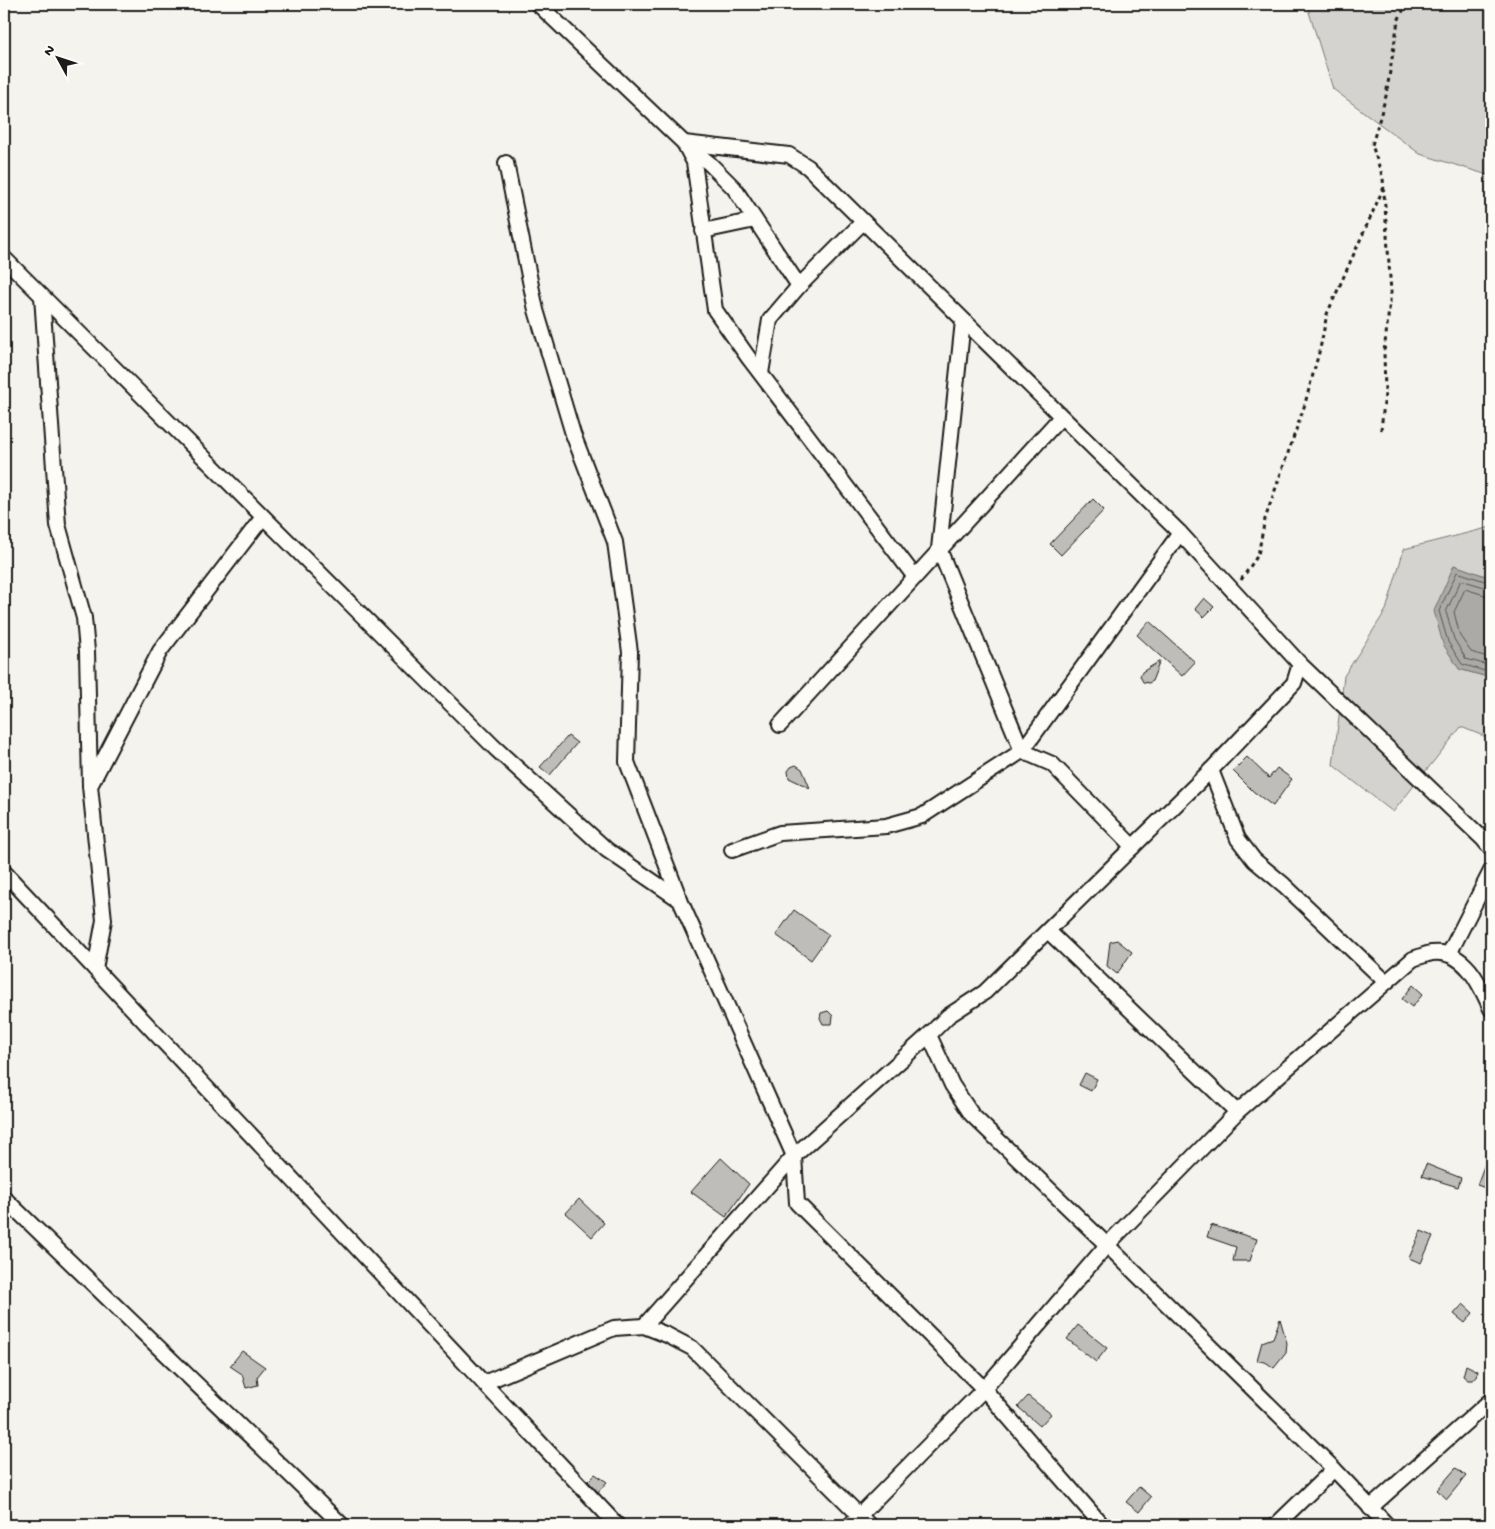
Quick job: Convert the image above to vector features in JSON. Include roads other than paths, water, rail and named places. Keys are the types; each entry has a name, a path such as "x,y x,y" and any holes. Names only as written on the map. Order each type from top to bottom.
{"street":[{"path":"538,4 734,188 799,286"},
{"path":"684,143 789,155 808,167 1180,533 1300,664 1483,838 1491,849"},
{"path":"684,143 694,162 715,310 915,577"},
{"path":"506,163 536,310 572,434 615,542 630,652 627,762 680,900 794,1156 797,1203 984,1389 1102,1525"},
{"path":"703,230 755,220"},
{"path":"761,373 770,320 799,286 863,222"},
{"path":"4,258 495,748 607,850 680,900"},
{"path":"42,296 58,525 84,618 87,651 90,786 104,920 95,969"},
{"path":"963,321 938,549 1022,751 1052,764 1133,847"},
{"path":"780,725 915,577 938,549 1061,417"},
{"path":"90,786 160,652 264,517"},
{"path":"732,850 780,833 886,826 922,816 1022,751 1180,533"},
{"path":"644,1326 794,1156 948,1016 985,992 1048,931 1211,770 1294,683 1300,664"},
{"path":"1211,770 1238,839 1254,860 1284,885 1386,982"},
{"path":"1449,954 1491,871"},
{"path":"4,872 617,1525"},
{"path":"1048,931 1237,1112"},
{"path":"850,1525 865,1520 984,1389 1108,1244 1237,1112 1413,959 1431,953 1449,954 1463,964 1477,978 1491,1009"},
{"path":"929,1035 952,1086 972,1114 1108,1244 1334,1469 1387,1525"},
{"path":"4,1198 342,1525"},
{"path":"484,1383 614,1328 644,1326 667,1334 692,1348 865,1520"},
{"path":"1370,1508 1491,1400"},
{"path":"1276,1525 1334,1469"}],"water":[{"path":"1454,565 1491,578 1491,678 1459,669 1443,644 1434,611"}]}
